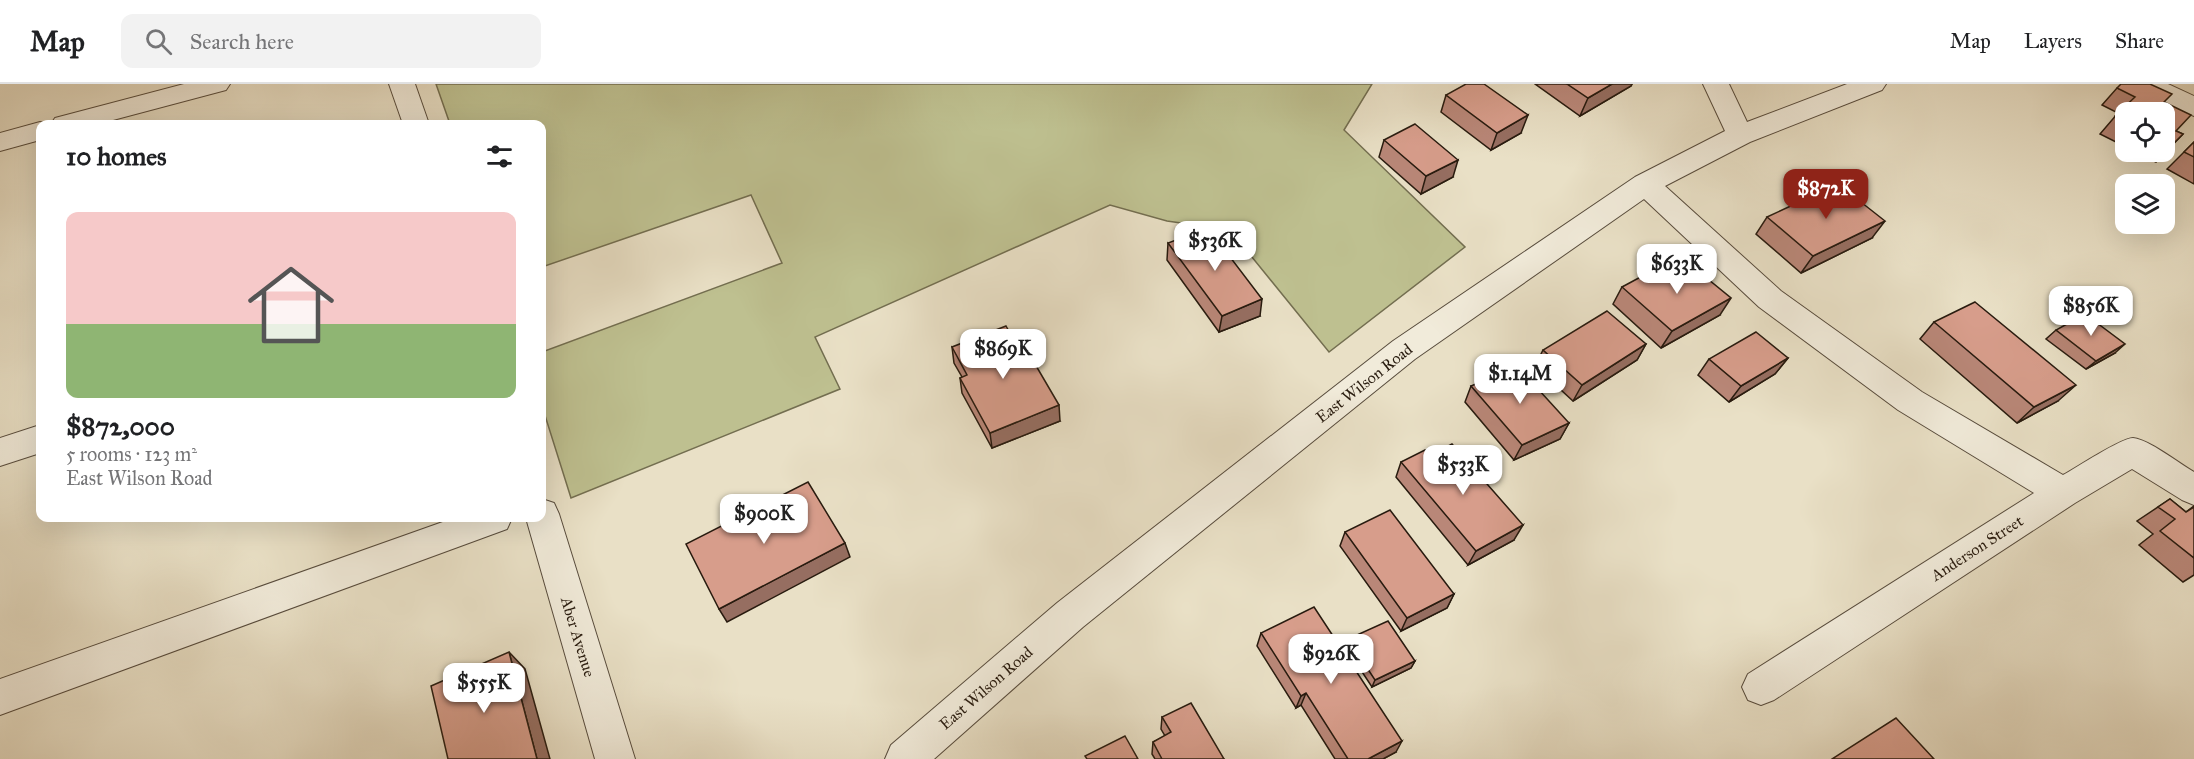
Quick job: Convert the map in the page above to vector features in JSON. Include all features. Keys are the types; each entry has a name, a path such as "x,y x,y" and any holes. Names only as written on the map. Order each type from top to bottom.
{"street":[{"path":"80,120 217,84"},
{"path":"402,84 415,120"},
{"path":"1716,84 1740,135"},
{"name":"East Wilson Road","path":"905,759 1070,615 1404,350 1646,184 1740,135 1873,84"},
{"path":"2145,84 2194,107"},
{"path":"0,142 36,132"},
{"path":"1646,184 1770,299 1910,402 2062,493"},
{"path":"0,452 36,440"},
{"name":"Anderson Street","path":"1761,687 2062,493 2132,452 2194,490"},
{"path":"0,697 484,522"},
{"name":"Aber Avenue","path":"544,522 615,759"}],"green space":[{"path":"436,84 1372,84 1344,130 1465,247 1329,352 1230,230 1167,221 1110,205 815,337 840,389 571,498 546,419 546,351 782,263 751,195 546,266 546,120 449,120"}],"building":[{"path":"1466,84 1484,84 1528,115 1497,133 1446,95"},
{"path":"1567,84 1612,84 1588,98"},
{"path":"2121,84 2150,84 2172,94 2164,102 2130,102 2135,97 2117,88"},
{"path":"2175,107 2191,115 2176,131 2183,134 2175,142"},
{"path":"1415,124 1458,160 1426,176 1384,140"},
{"path":"2194,142 2194,157 2184,152"},
{"path":"1838,184 1885,221 1813,256 1767,217"},
{"path":"1208,228 1262,299 1222,316 1168,243"},
{"path":"1687,262 1731,298 1672,331 1622,287 1648,273 1655,279"},
{"path":"1975,302 2076,385 2034,407 1934,322"},
{"path":"1607,311 1646,344 1582,385 1543,350"},
{"path":"2085,314 2125,344 2096,361 2056,330"},
{"path":"1006,326 1022,354 1028,352 1059,405 990,433 960,378 967,375 952,347"},
{"path":"1756,332 1788,358 1741,386 1709,359"},
{"path":"1517,366 1569,423 1522,445 1471,386"},
{"path":"1452,444 1523,525 1476,551 1401,462 1425,450 1430,456"},
{"path":"808,482 845,543 719,609 686,544"},
{"path":"2170,499 2186,512 2194,507 2194,558 2160,531 2175,519 2158,507"},
{"path":"1390,510 1454,594 1407,618 1345,532"},
{"path":"1314,607 1402,741 1368,759 1348,759 1306,693 1301,696 1261,633"},
{"path":"1388,621 1415,661 1375,680 1348,639"},
{"path":"509,652 537,759 448,759 431,686"},
{"path":"1191,703 1224,759 1162,759 1153,742 1171,732 1162,717"},
{"path":"1896,718 1934,759 1832,759"},
{"path":"1125,736 1138,759 1087,759 1085,756"}]}
